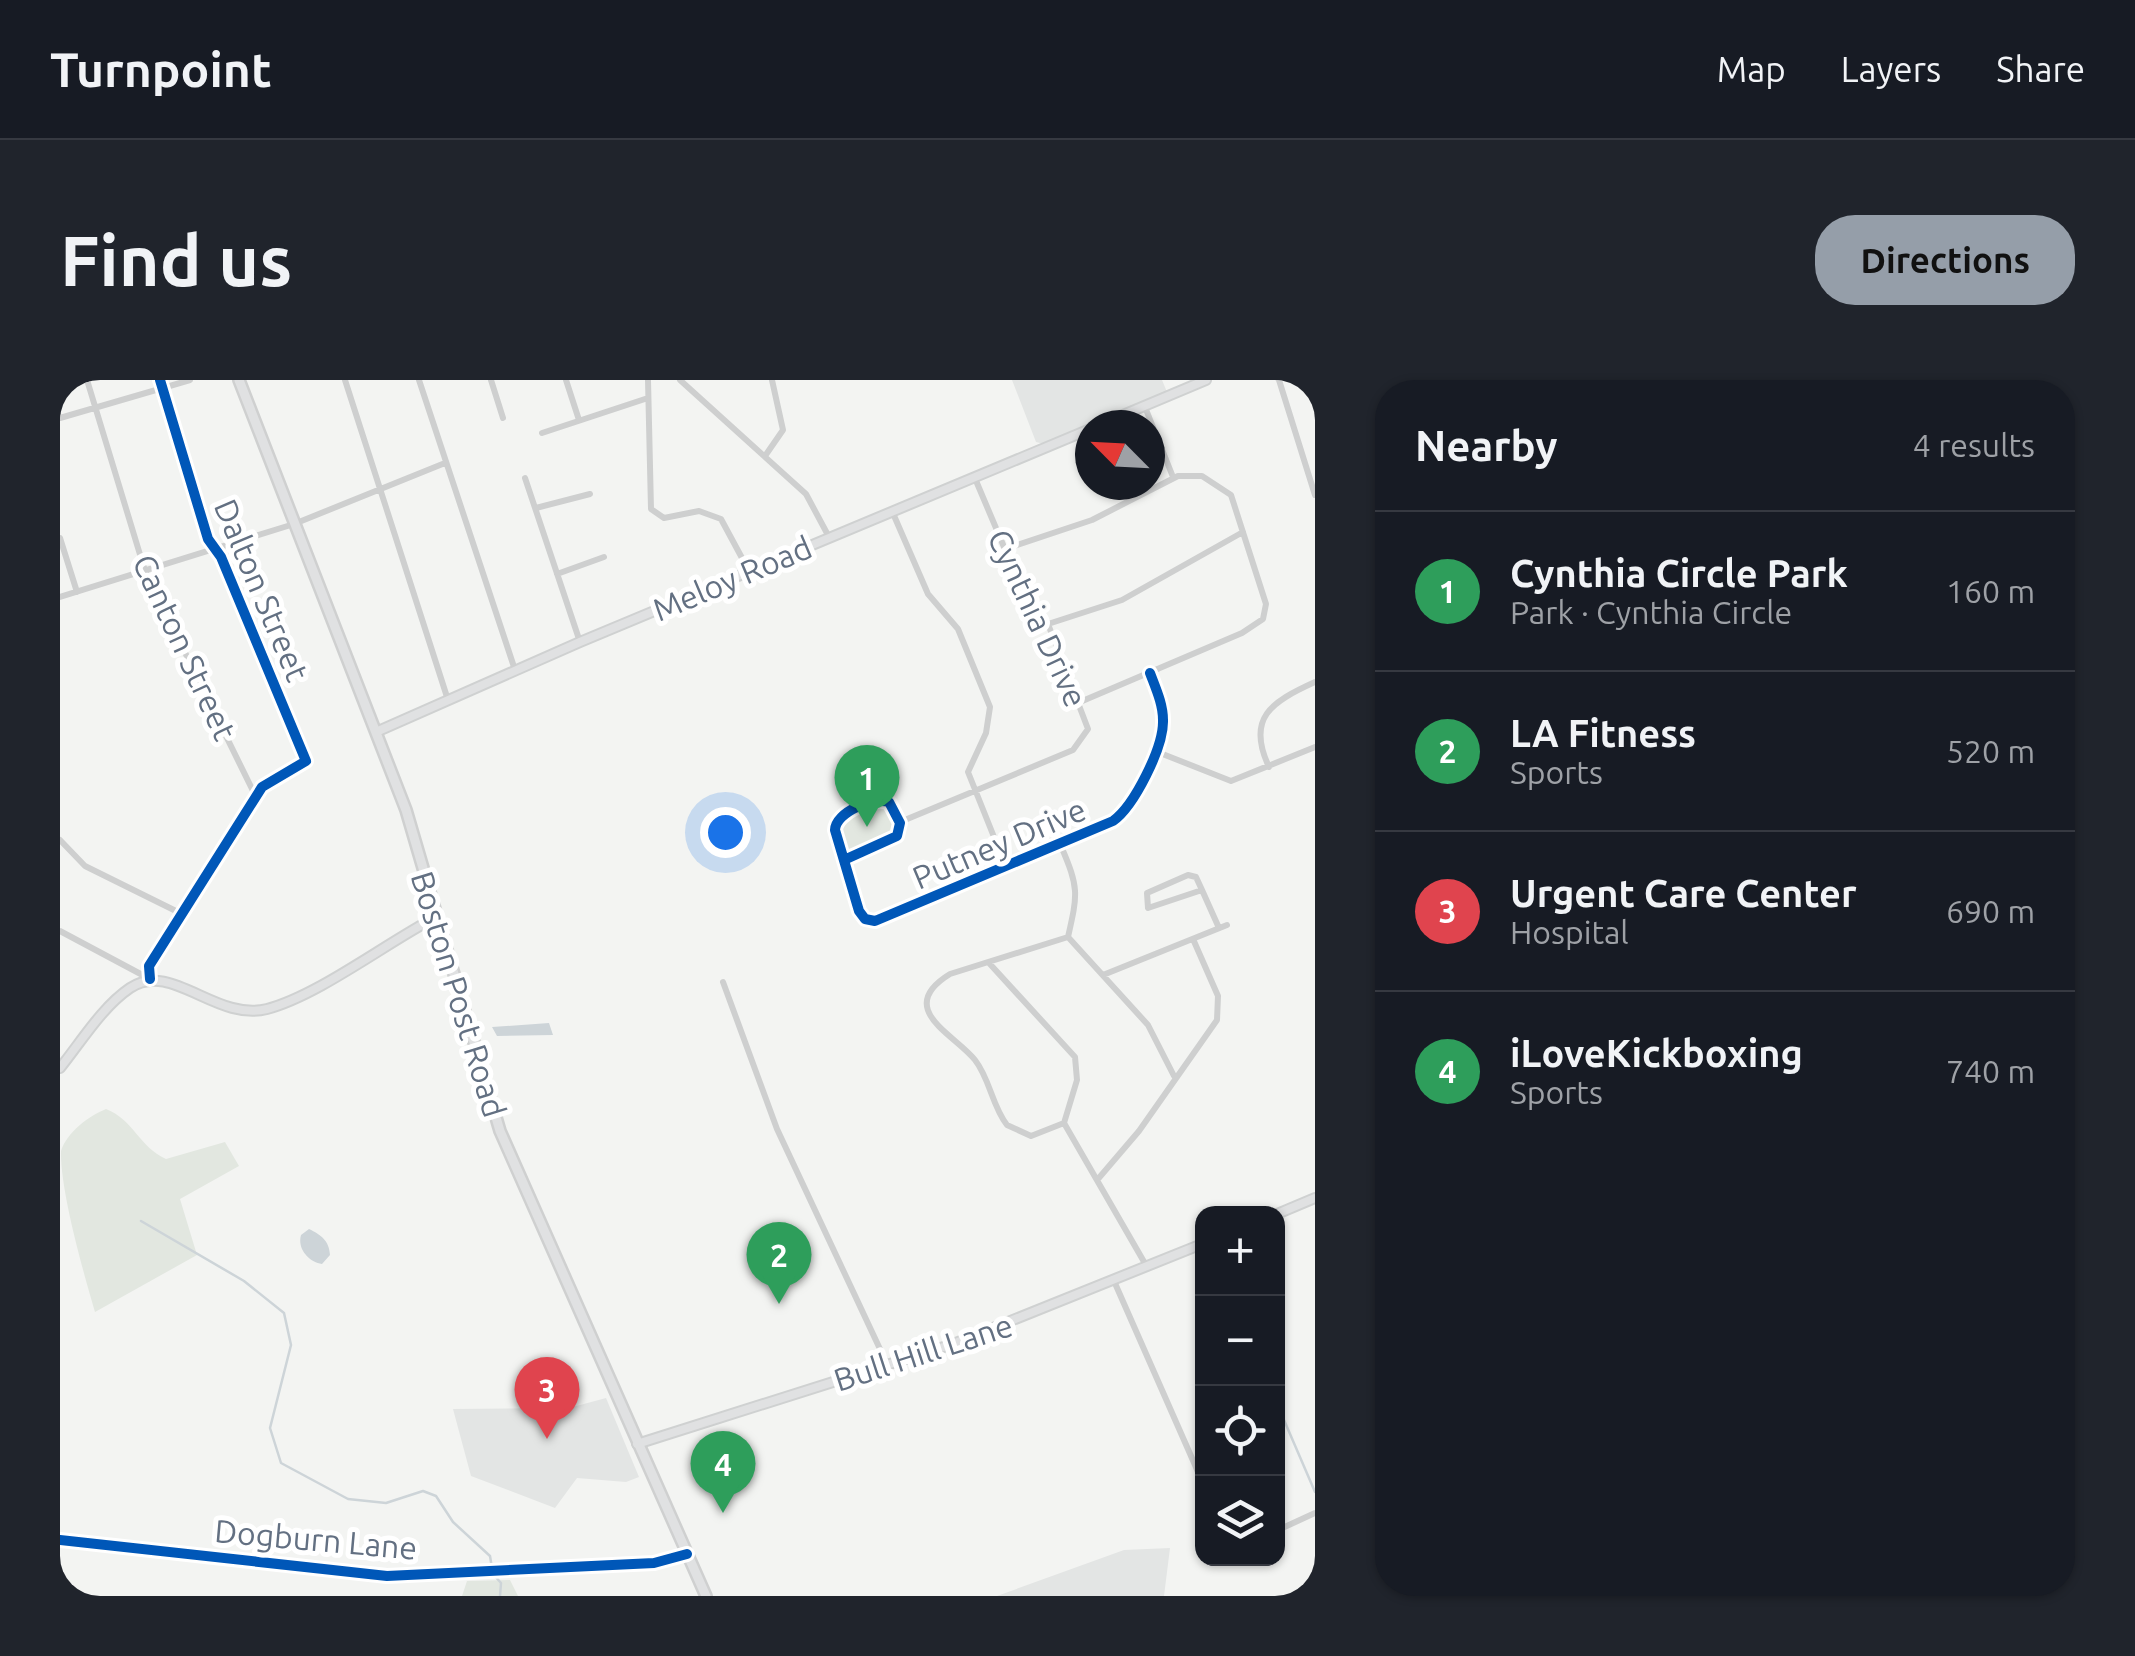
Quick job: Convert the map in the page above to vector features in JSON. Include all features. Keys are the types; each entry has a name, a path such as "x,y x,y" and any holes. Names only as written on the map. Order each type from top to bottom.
{"main road":[{"name":"Boston Post Road","path":"240,380 406,810 500,1131 706,1596"},
{"path":"1136,410 1206,380"},
{"name":"Meloy Road","path":"376,732 829,536 1075,435"},
{"path":"60,1068 120,996 150,980 171,982 227,1010 261,1010 299,995 436,917"},
{"path":"1285,1211 1315,1198"},
{"name":"Bull Hill Lane","path":"637,1444 1021,1320 1195,1247"}],"street":[{"name":"Canton Street","path":"87,380 145,571 256,796"},
{"path":"60,418 162,384 190,380"},
{"path":"345,380 448,700"},
{"path":"419,380 515,670"},
{"path":"492,380 503,418"},
{"path":"566,380 579,420"},
{"path":"648,380 651,509 664,518 699,511 721,519 749,571"},
{"path":"680,380 806,494 829,536"},
{"path":"765,456 780,438 783,422 772,380"},
{"path":"1279,380 1315,495"},
{"name":"Dalton Street","path":"162,384 208,539 306,761 268,780 256,796"},
{"path":"542,433 648,398"},
{"path":"1144,407 1173,478"},
{"path":"60,597 294,524 379,486 446,463"},
{"name":"Cynthia Drive","path":"844,860 893,839 900,822 1080,745 1088,729 1048,624 1004,550 974,475"},
{"path":"1004,550 1092,520 1173,478 1197,475 1222,485 1234,501 1266,604 1265,616 1242,633 1080,702"},
{"path":"525,478 580,642"},
{"path":"536,508 590,494"},
{"path":"892,511 928,594 958,630 990,707 986,733 968,766 1006,867"},
{"path":"1048,624 1122,600 1243,532"},
{"path":"60,538 77,592"},
{"path":"558,574 604,557"},
{"name":"Putney Drive","path":"844,860 858,911 871,922 1114,822 1126,810 1154,751 1163,716 1150,674"},
{"path":"1270,767 1258,740 1260,722 1278,704 1315,682"},
{"path":"1154,751 1231,781 1315,748"},
{"path":"150,980 148,966 256,796"},
{"path":"844,860 834,826 840,816 882,799 892,805 900,822"},
{"path":"60,840 85,866 180,912"},
{"path":"1061,845 1078,884 1078,901 1068,938"},
{"path":"1103,975 1223,927 1202,890 1190,874 1152,889 1144,900 1148,908 1157,908 1202,890"},
{"path":"60,932 138,969 150,980"},
{"path":"1064,1123 1031,1136 1010,1128 1000,1117 976,1060 933,1024 929,1006 936,986 950,974 1068,938"},
{"path":"1068,938 1148,1025 1174,1076"},
{"path":"1098,1179 1139,1131 1219,1014 1218,996 1193,940"},
{"path":"989,963 1075,1057 1077,1080 1064,1123 1147,1267"},
{"path":"723,982 777,1129 888,1364"},
{"path":"1114,1280 1199,1476"},
{"path":"1285,1527 1315,1514"},
{"name":"Dogburn Lane","path":"60,1540 387,1576 654,1562 687,1554"}],"shaded area":[{"path":"1012,380 1162,380 1167,392 1124,410 1075,410 1075,431 1044,444 1036,442"},
{"path":"880,804 890,810 894,832 848,850 838,829 840,822"},
{"path":"549,1023 553,1035 497,1036 492,1027"},
{"path":"106,1109 166,1159 225,1142 239,1166 180,1199 197,1255 95,1312 68,1208 61,1151 79,1126"},
{"path":"309,1229 328,1245 330,1255 322,1264 302,1250 301,1235"},
{"path":"606,1398 639,1477 626,1482 577,1478 555,1508 471,1476 453,1409 569,1408"},
{"path":"1170,1548 1164,1596 997,1596 1124,1550"},
{"path":"510,1580 518,1596 462,1596 467,1581"}],"waterway":[{"path":"141,1221 244,1281 284,1313 291,1345 270,1428 281,1463 348,1499 386,1503 423,1491 436,1496 453,1522 490,1556 492,1568"},
{"path":"1285,1422 1315,1492"},
{"path":"493,1574 501,1583 500,1596"}],"cycle path":[{"path":"150,979 149,966 262,787 306,761 221,557 208,539 160,380"},
{"path":"844,860 897,836 900,823 889,802 856,807 841,817 835,830 859,911 865,919 875,921 1113,821 1138,790 1159,745 1162,708 1150,673"},
{"path":"60,1540 387,1576 654,1563 687,1554"}],"place":[{"name":"Cynthia Circle Park","path":"867,827"},
{"name":"LA Fitness","path":"779,1304"},
{"name":"Urgent Care Center","path":"547,1439"},
{"name":"iLoveKickboxing","path":"723,1513"}]}
